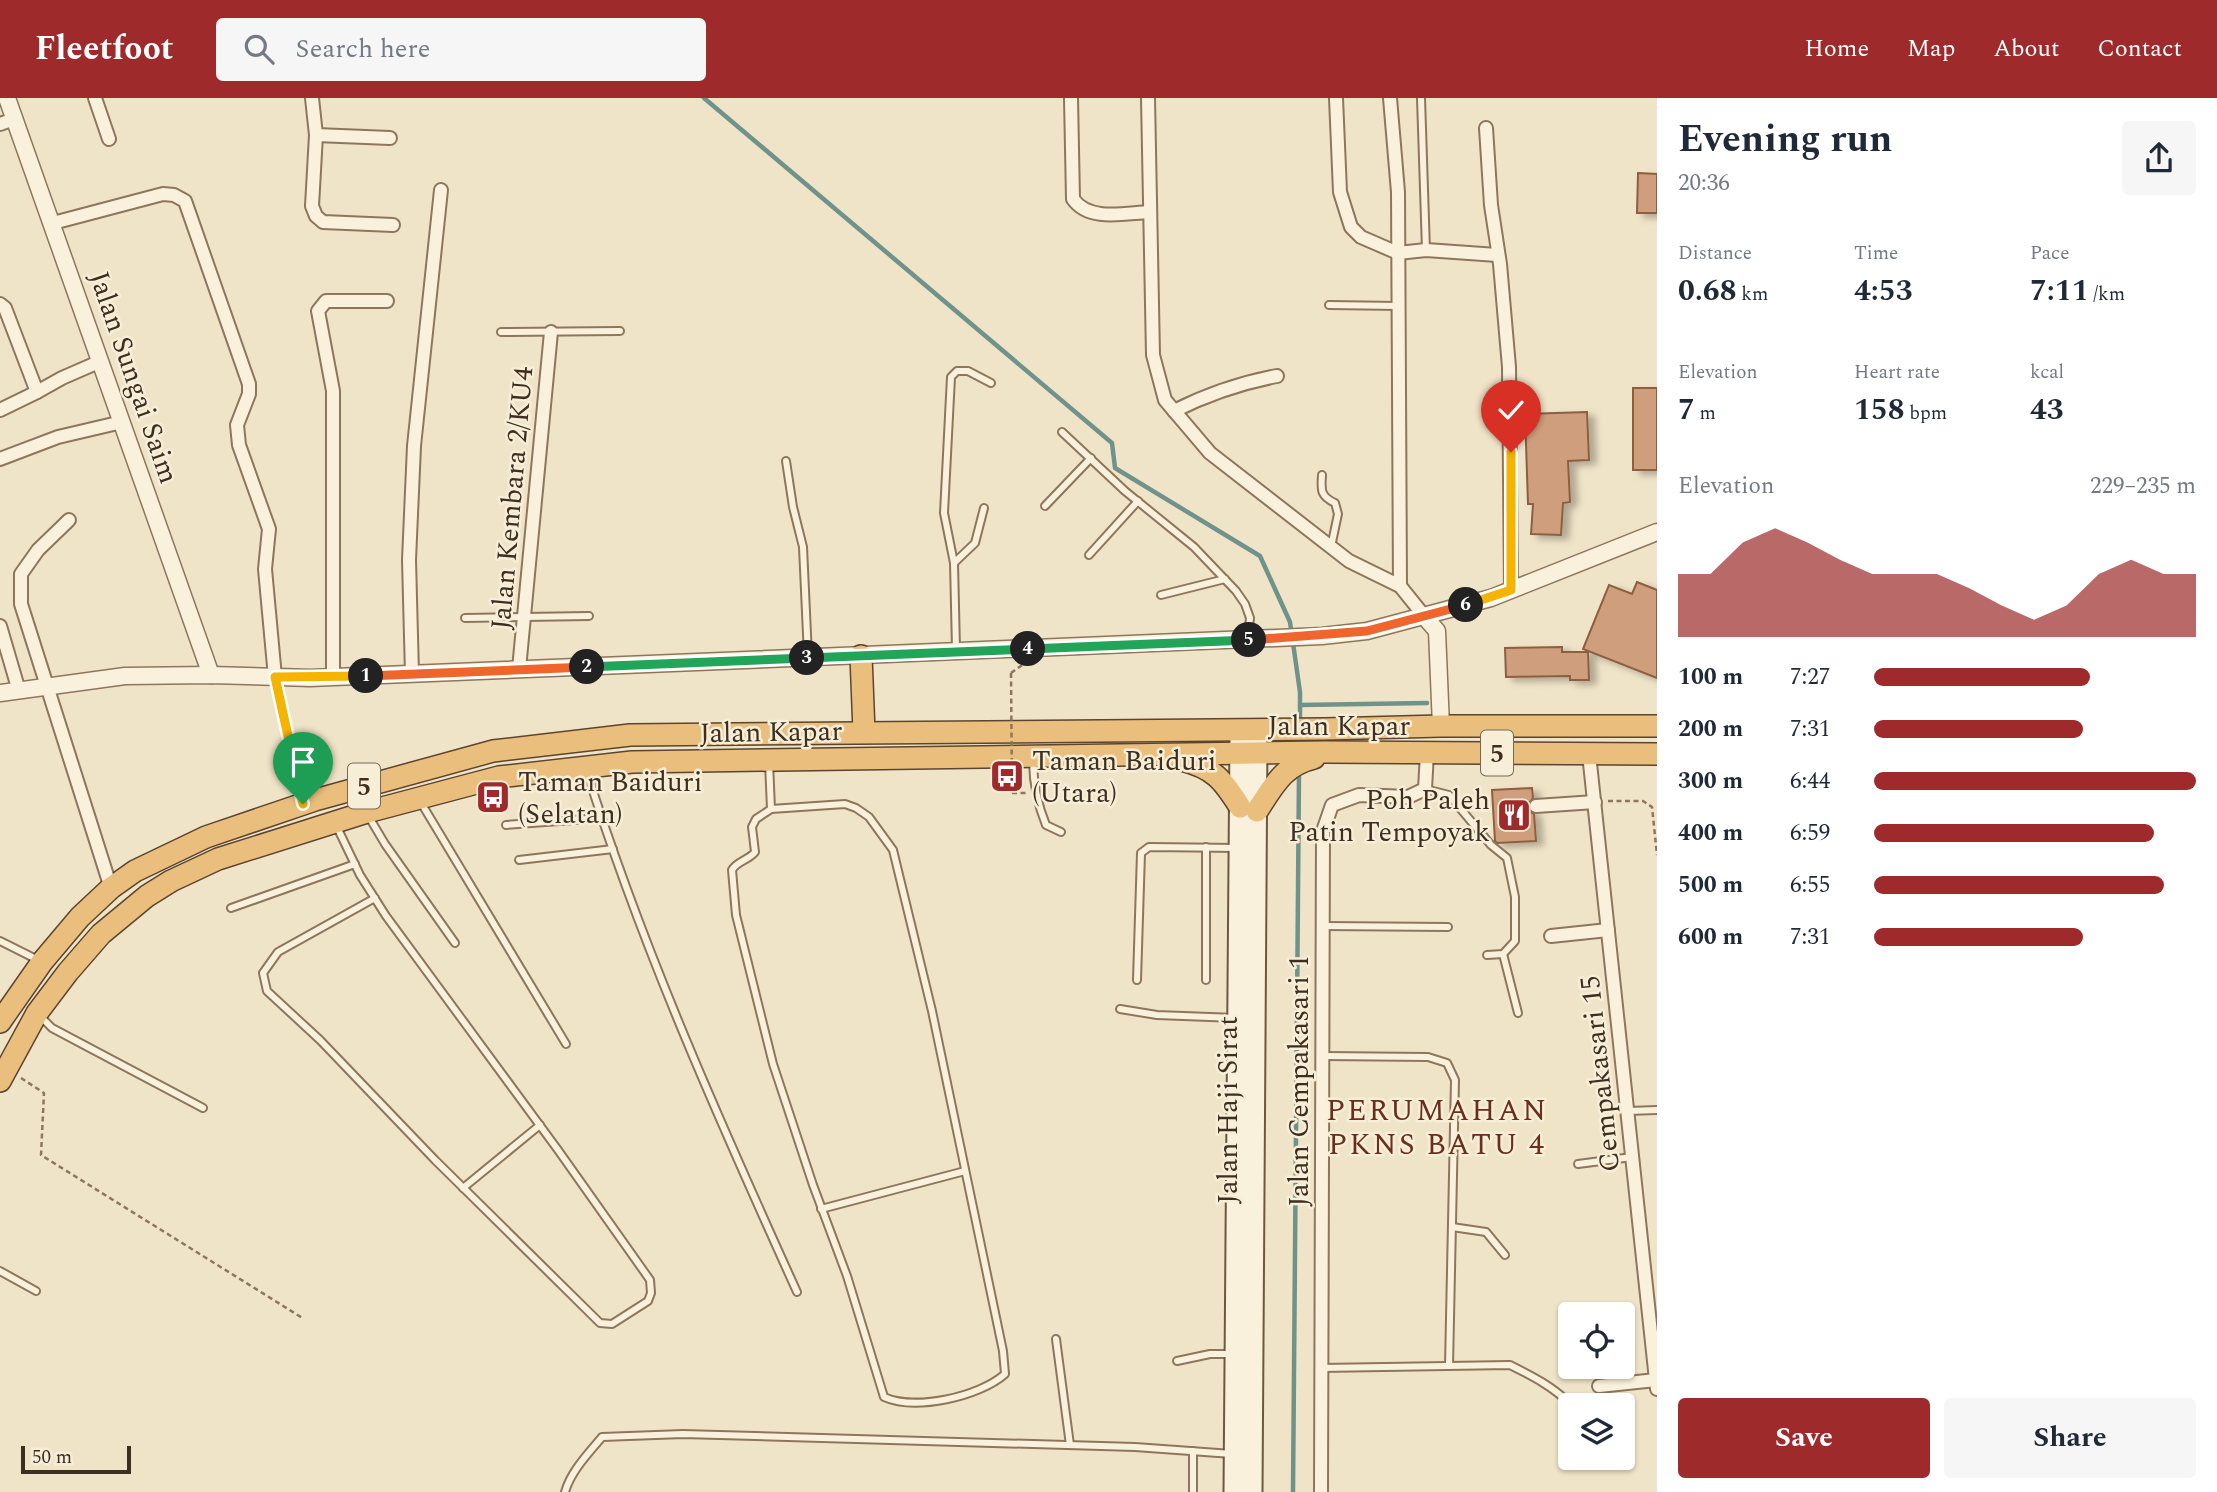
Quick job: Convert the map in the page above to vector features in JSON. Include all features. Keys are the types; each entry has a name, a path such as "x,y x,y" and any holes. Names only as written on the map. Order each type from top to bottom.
{"highway":[{"path":"861,656 864,732"},
{"name":"Jalan Kapar","path":"1,1020 42,962 80,917 111,888 135,871 206,836 303,804 493,751 630,735 1657,726"},
{"path":"1033,731 1033,758"},
{"name":"Jalan Kapar","path":"3,1075 37,1013 101,934 147,896 171,881 218,859 367,812 499,777 632,762 1249,754 1282,762 1322,755 1657,754"},
{"path":"1159,755 1204,765 1248,809 1282,762"}],"main road":[{"name":"Jalan Haji Sirat","path":"1249,729 1252,1492"},
{"name":"Jalan Haji Sirat","path":"1234,1492 1240,848 1248,809"}],"street":[{"name":"Jalan Sungai Saim","path":"7,98 7,121 53,223 211,675"},
{"path":"95,98 109,139"},
{"path":"312,98 316,135 312,206 316,216 323,222 393,225"},
{"path":"1070,98 1073,199 1090,213 1149,212"},
{"path":"1148,98 1153,355 1165,400 1210,453 1349,561 1400,586 1437,631 1441,726"},
{"path":"1336,98 1340,192 1351,227 1361,237 1398,253 1426,250 1497,255"},
{"path":"1390,98 1398,192 1400,586"},
{"path":"1486,128 1491,205 1509,367 1511,590"},
{"path":"316,135 390,138"},
{"path":"411,674 409,560 414,446 441,190"},
{"path":"53,223 163,194 174,195 185,201 249,384 249,394 237,425 239,445 269,529 265,569 275,677"},
{"path":"333,677 332,391 318,311 326,301 387,301"},
{"path":"0,304 5,309 37,392"},
{"name":"Jalan Kembara 2/KU4","path":"519,669 551,332"},
{"path":"0,410 101,361"},
{"path":"1174,411 1209,394 1245,382 1277,376"},
{"path":"0,459 58,437 122,422"},
{"path":"69,520 38,550 21,575 21,604 111,888"},
{"path":"0,693 125,676 333,677 1322,636 1367,631 1425,617 1511,590 1657,532"},
{"path":"0,626 19,691"},
{"path":"1425,789 1427,753"},
{"name":"Cempakasari 15","path":"1589,754 1657,1389"},
{"name":"Jalan Cempakasari 1","path":"1321,1492 1323,831 1332,805 1359,795 1408,797 1425,789"},
{"path":"1536,806 1595,802"},
{"path":"1551,936 1608,930"},
{"path":"1599,1386 1656,1380"}],"lane":[{"path":"1421,98 1426,250"},
{"path":"1329,304 1399,306"},
{"path":"501,332 620,331"},
{"path":"957,652 954,563 944,513 951,377 957,371 968,370 991,383"},
{"path":"1062,432 1138,501 1194,547 1225,579 1245,604 1250,618 1247,640"},
{"path":"1045,506 1090,458"},
{"path":"786,461 793,508 803,547 808,658"},
{"path":"1322,475 1321,493 1324,498 1335,503 1338,514 1331,547"},
{"path":"1088,555 1138,501"},
{"path":"954,563 975,543 984,508"},
{"path":"1161,595 1225,579"},
{"path":"465,618 589,616"},
{"path":"286,730 303,804"},
{"path":"1033,758 1033,784 1046,825 1061,832"},
{"path":"769,760 771,809"},
{"path":"586,768 601,818 657,967 797,1292"},
{"path":"1425,789 1449,795 1491,845 1507,858 1515,898 1515,941 1503,954 1487,955"},
{"path":"419,799 566,1044"},
{"path":"845,804 856,807 880,829 892,850 932,1011 1003,1351 1005,1374 975,1392 926,1402 896,1402 884,1397 847,1276 821,1209 773,1064 736,915 732,870 755,852 752,827 756,819 771,809 845,804"},
{"path":"367,812 385,845 455,943"},
{"path":"506,825 601,818"},
{"path":"335,822 375,898 650,1280 651,1293 648,1301 611,1324 600,1323 320,1040 267,991 263,973 278,952 375,898"},
{"path":"1137,980 1141,853 1149,847 1240,848"},
{"path":"1206,847 1206,979"},
{"path":"519,860 613,849"},
{"path":"231,908 355,864"},
{"path":"1323,926 1448,927"},
{"path":"0,941 42,962"},
{"path":"1503,954 1518,1013"},
{"path":"1120,1009 1157,1015 1238,1018"},
{"path":"37,1013 52,1028 203,1108"},
{"path":"1323,1056 1428,1057 1447,1063 1455,1080 1449,1366"},
{"path":"1628,1111 1657,1110"},
{"path":"464,1188 540,1125"},
{"path":"1578,1164 1632,1157"},
{"path":"821,1209 965,1171"},
{"path":"1452,1227 1486,1232 1505,1255"},
{"path":"0,1271 36,1291"},
{"path":"1056,1339 1070,1445"},
{"path":"1177,1361 1210,1354 1235,1354"},
{"path":"1321,1368 1510,1365 1536,1378 1558,1395"},
{"path":"565,1492 567,1483 602,1437 617,1436 683,1434 1070,1445 1234,1454"},
{"path":"1193,1451 1193,1492"}],"path":[{"path":"1011,673 1012,793 1035,793"},
{"path":"275,677 286,730"},
{"path":"1595,802 1643,801 1652,807 1657,855"},
{"path":"3,1075 44,1093 41,1155 304,1319"}],"building":[{"path":"1638,173 1657,174 1657,213 1637,213"},
{"path":"1633,388 1657,388 1657,470 1633,470"},
{"path":"1587,412 1589,460 1568,461 1570,502 1563,503 1561,535 1531,534 1533,504 1528,504 1525,414"},
{"path":"1637,582 1657,590 1657,678 1583,649 1609,585 1632,594"},
{"path":"1562,647 1562,652 1588,652 1589,680 1570,680 1570,676 1506,677 1505,648"},
{"name":"Poh Paleh Patin Tempoyak","path":"1532,788 1533,798 1527,806 1534,814 1536,841 1497,843 1492,790"}],"waterway":[{"path":"704,98 1112,443 1115,468 1260,556 1290,622 1300,692 1300,722"},
{"path":"1300,705 1427,703"},
{"path":"1293,1492 1299,772"}],"place":[{"name":"Taman Baiduri (Utara)","path":"1007,776"},
{"name":"Taman Baiduri (Selatan)","path":"493,797"},
{"name":"Poh Paleh Patin Tempoyak","path":"1514,815"}],"district":[{"name":"PERUMAHAN PKNS BATU 4","path":"1437,1127"}],"route":[{"path":"303,804 275,677 310,678 1247,640 1367,631 1425,617 1511,590 1511,452"}]}
